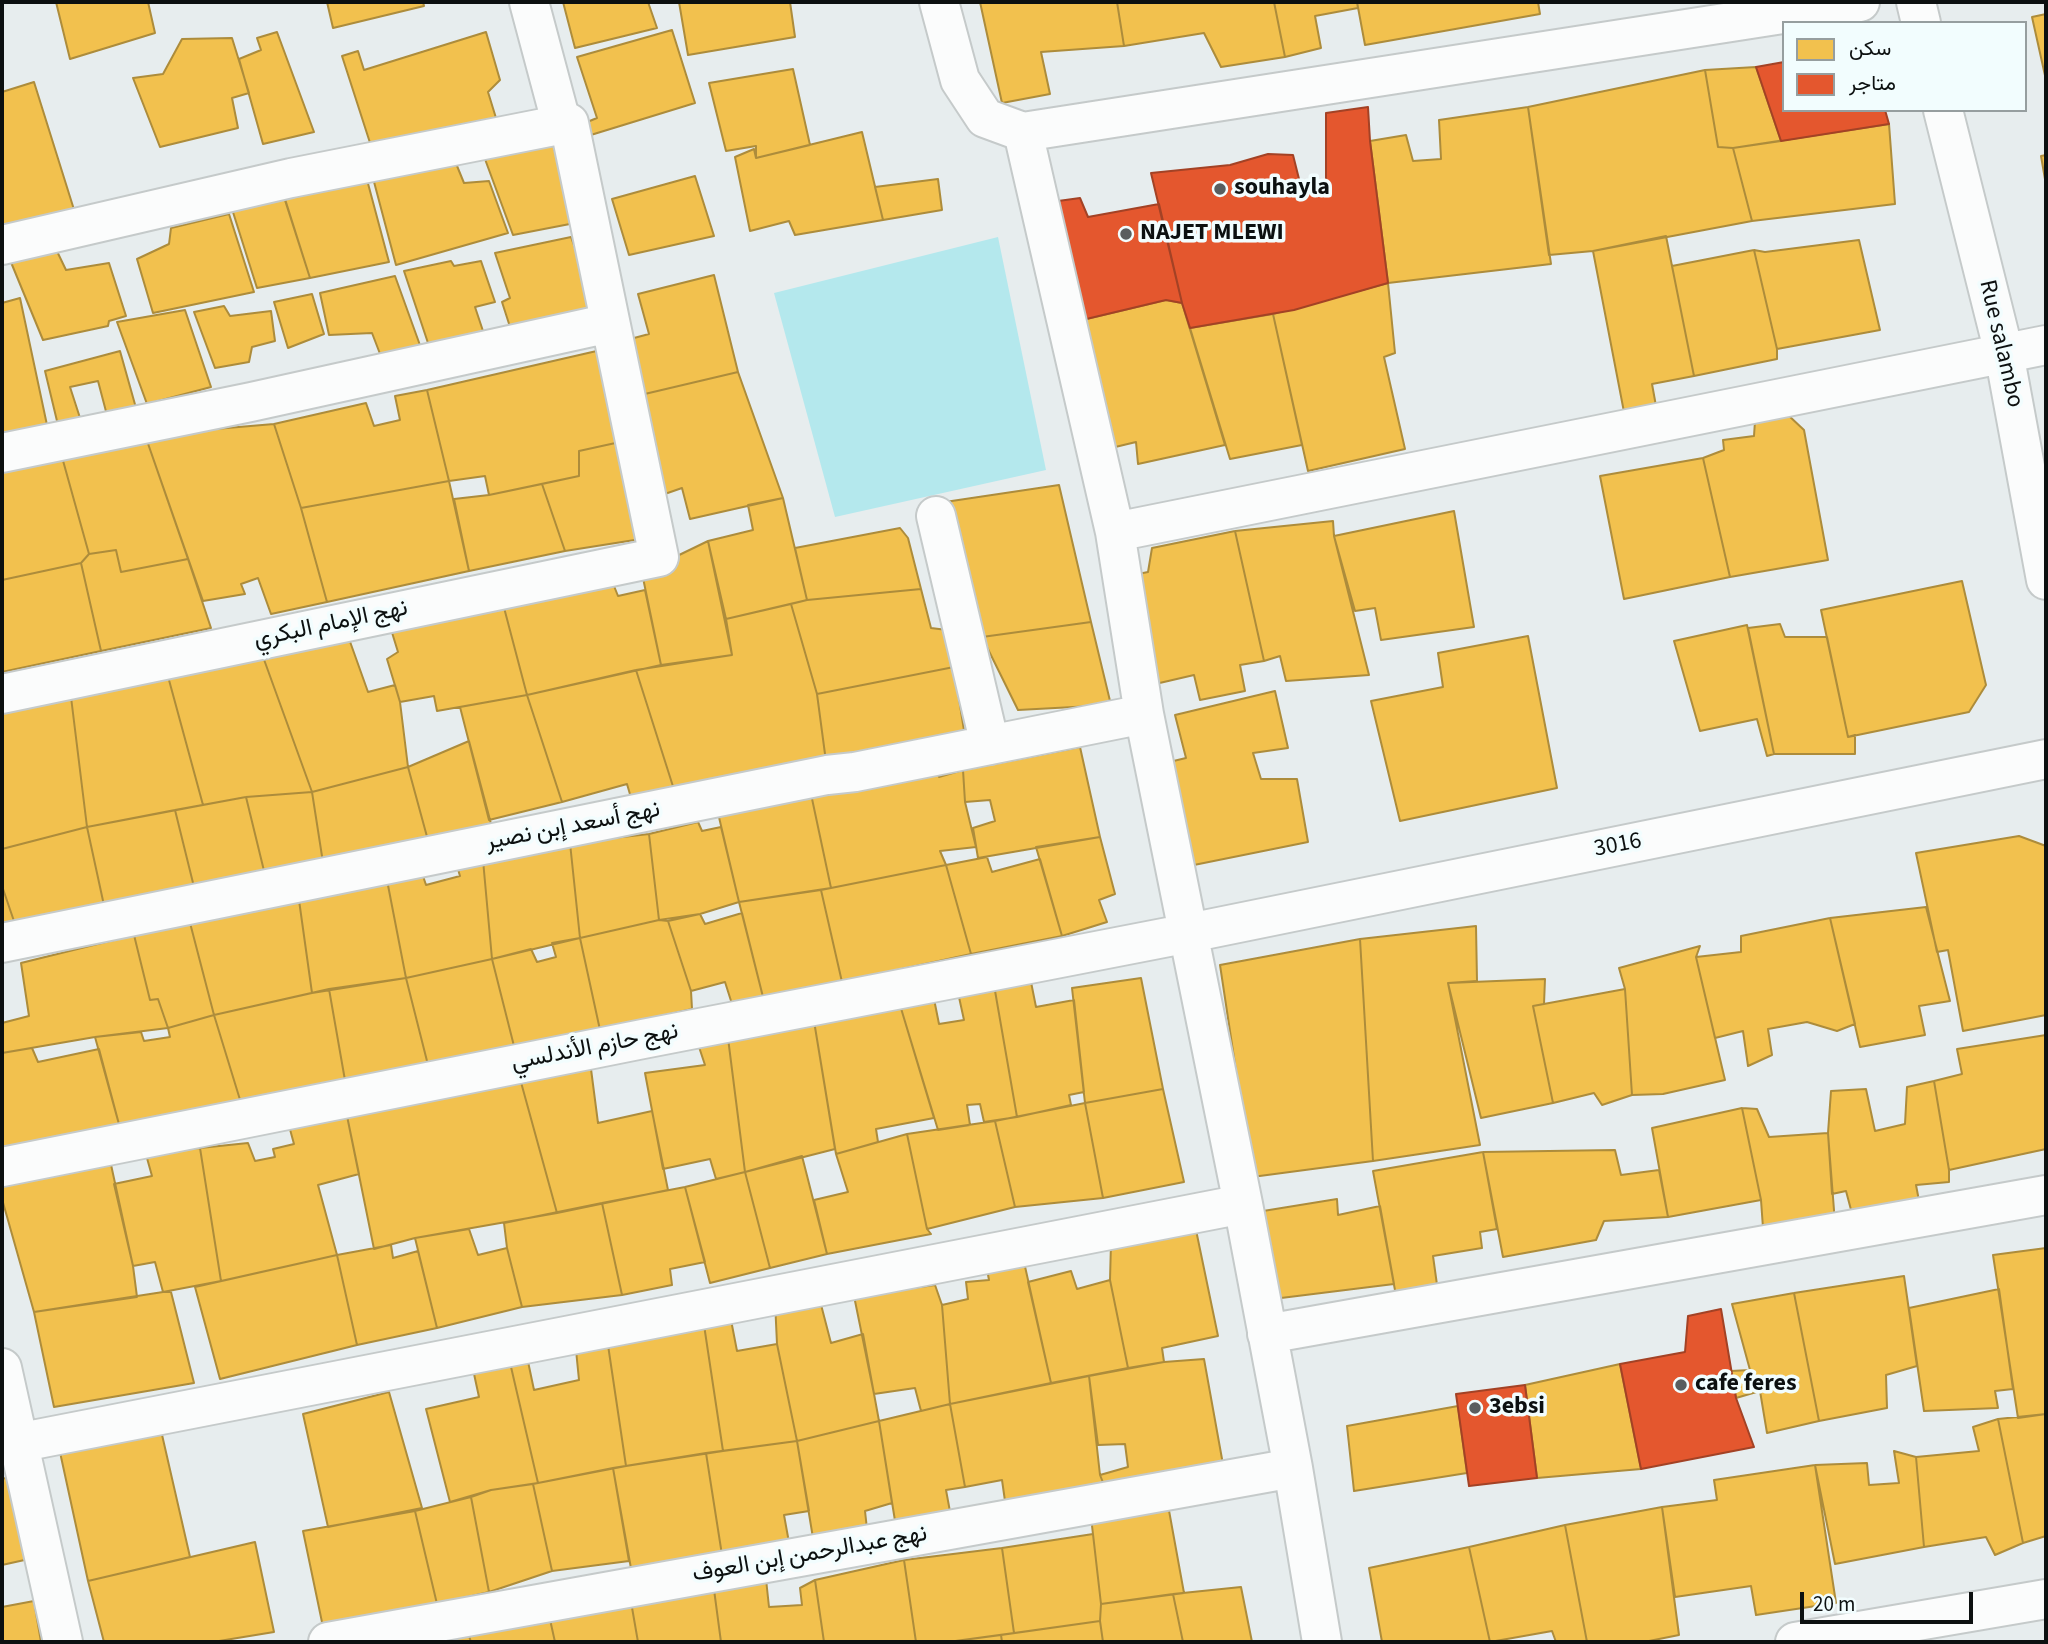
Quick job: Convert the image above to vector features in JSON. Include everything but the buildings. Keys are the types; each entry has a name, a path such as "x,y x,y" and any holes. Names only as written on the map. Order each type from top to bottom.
{"street":[{"path":"2,453 251,402 610,323 569,123 560,118 529,2"},
{"path":"939,2 960,80 985,118 1023,132 1860,2"},
{"path":"1916,2 1921,21"},
{"name":"Rue salambo","path":"1944,112 2004,353 2046,580"},
{"path":"2,245 290,178 569,123"},
{"path":"1023,132 1115,532 1144,715 1243,1205 1293,1468 1322,1642"},
{"name":"نهج الإمام البكري","path":"2,694 659,557 610,323"},
{"path":"1115,532 2046,345"},
{"path":"936,516 990,745"},
{"name":"نهج أسعد إبن نصير","path":"2,943 827,775 855,772 1144,715"},
{"name":"3016","path":"1189,933 2046,759"},
{"name":"نهج حازم الأندلسي","path":"2,1167 643,1038 1189,933"},
{"path":"1267,1334 2046,1195"},
{"path":"17,1443 1243,1205"},
{"path":"2,1368 63,1642"},
{"name":"نهج عبدالرحمن إبن العوف","path":"328,1642 1293,1468"},
{"path":"1795,1642 2046,1599"}],"shaded area":[{"path":"998,237 1046,470 835,517 774,293"}],"place":[{"name":"souhayla","path":"1220,189"},
{"name":"NAJET MLEWI","path":"1126,234"},
{"name":"cafe feres","path":"1681,1385"},
{"name":"3ebsi","path":"1475,1408"}]}
